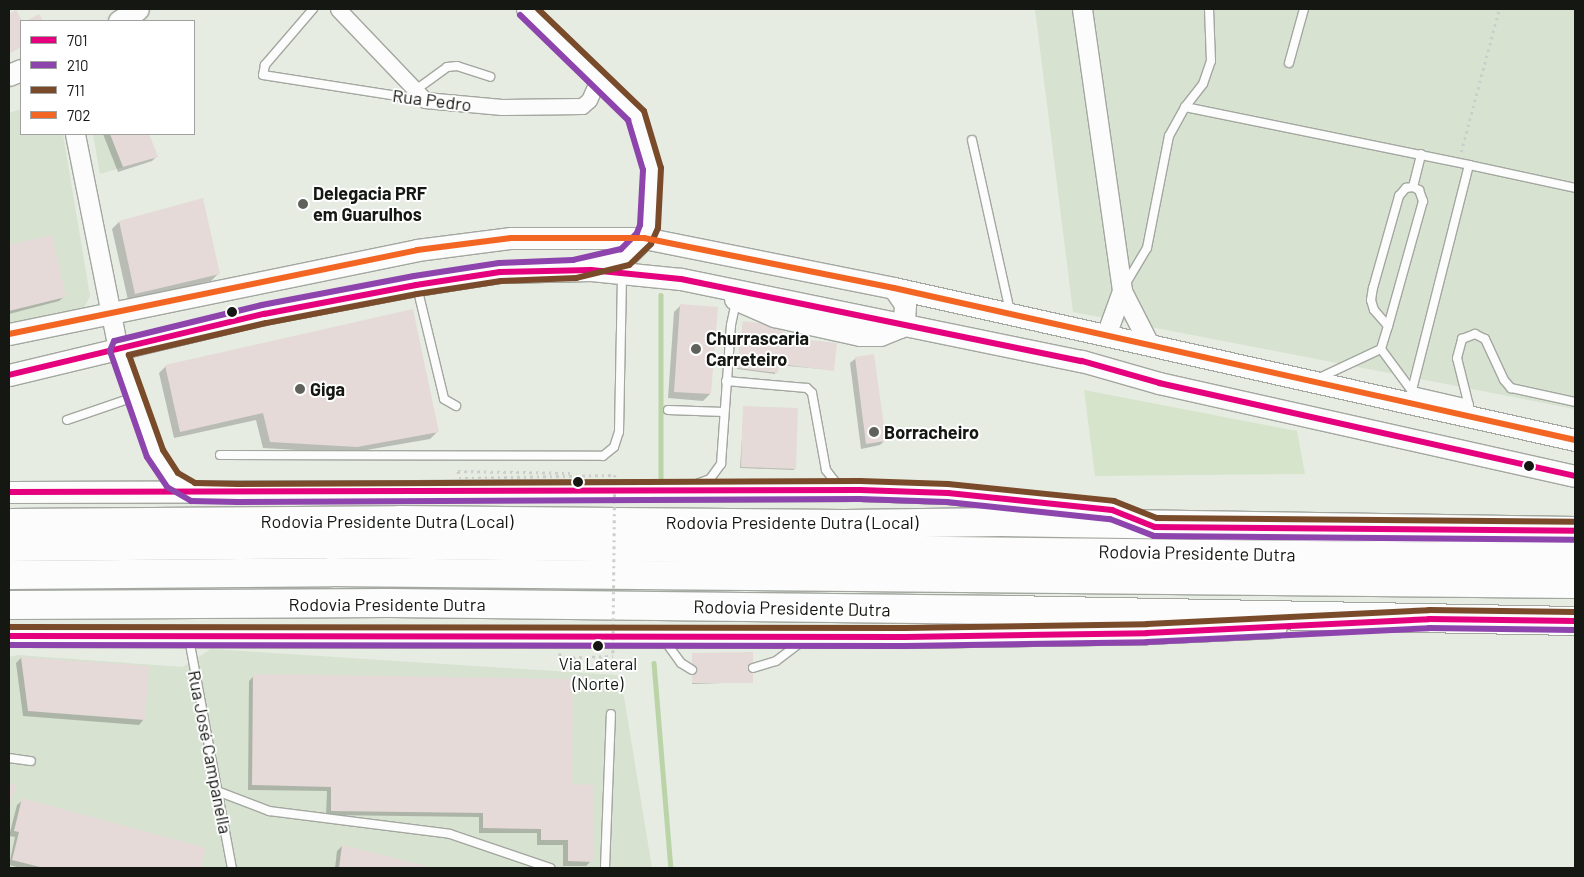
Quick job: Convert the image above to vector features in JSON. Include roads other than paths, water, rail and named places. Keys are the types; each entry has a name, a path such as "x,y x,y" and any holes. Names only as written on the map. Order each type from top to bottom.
{"highway":[{"name":"Rodovia Presidente Dutra (Local)","path":"9,523 400,520 835,524 1002,522 1155,526 1575,531"},
{"name":"Rodovia Presidente Dutra","path":"9,547 336,544 1575,558"},
{"name":"Rodovia Presidente Dutra","path":"9,575 341,572 1575,584"},
{"name":"Rodovia Presidente Dutra","path":"9,605 508,605 1007,610 1575,621"}],"main road":[{"path":"121,20 138,9"},
{"path":"9,334 108,311 417,250 511,238 644,238 894,288 1314,381 1410,397 1470,411 1575,440"},
{"path":"574,269 625,257 644,238"},
{"path":"9,375 264,314 416,285 500,272 574,269 622,272 729,294 774,316 860,335 880,335 900,327 1082,362 1159,383 1575,476"},
{"path":"894,288 905,304 904,320 900,327"},
{"path":"1159,383 1148,375 1148,364 1160,347"},
{"path":"9,492 674,492 860,490 948,493 1112,510 1155,526"},
{"path":"9,636 806,637 1147,633 1429,619"}],"street":[{"path":"338,9 421,94"},
{"path":"526,9 636,115 642,128 652,169 653,189 649,227 644,238"},
{"path":"1082,9 1122,291 1160,347"},
{"name":"Rua Pedro","path":"421,94 502,107 582,106 589,100 598,80"},
{"path":"75,135 108,311 118,349 155,454 172,480 193,492"},
{"path":"1106,336 1122,291"},
{"path":"149,491 153,484 155,454"}],"lane":[{"name":"Rua Pedro","path":"313,9 265,65 262,73 266,77 421,94"},
{"path":"1122,291 1147,248 1170,136 1185,107 1204,84 1211,61 1209,9"},
{"path":"1289,63 1304,9"},
{"path":"421,94 447,67 458,66 490,77"},
{"path":"1185,107 1421,154 1575,188"},
{"path":"972,140 1011,315"},
{"path":"1413,187 1421,154"},
{"path":"1410,397 1469,165"},
{"path":"1314,381 1381,349 1388,326 1422,201 1419,190 1413,187 1406,188 1399,196 1373,288 1371,300 1374,310 1388,326"},
{"path":"220,455 603,456 614,447 619,432 622,272"},
{"path":"416,285 444,399 456,406"},
{"path":"674,492 710,479 721,464 729,294"},
{"path":"1470,411 1457,358 1462,339 1476,334 1485,339 1504,380 1512,388 1575,402"},
{"path":"1381,349 1410,397"},
{"path":"726,381 807,388 812,394 826,470 836,483 860,490"},
{"path":"67,420 134,397"},
{"path":"668,410 724,412"},
{"name":"Rua José Campanella","path":"189,636 232,868"},
{"path":"659,637 680,663 692,670"},
{"path":"753,668 776,661 806,637"},
{"path":"605,868 611,714"},
{"path":"9,758 31,761"},
{"path":"217,791 269,811 450,834 550,868"}],"waterway":[{"path":"661,295 661,479"},
{"path":"654,663 671,868"}],"place":[{"name":"Delegacia PRF em Guarulhos","path":"303,204"},
{"name":"Churrascaria Carreteiro","path":"696,349"},
{"name":"Giga","path":"300,389"},
{"name":"Borracheiro","path":"874,432"},
{"name":"Via Lateral (Norte)","path":"598,646"}]}
